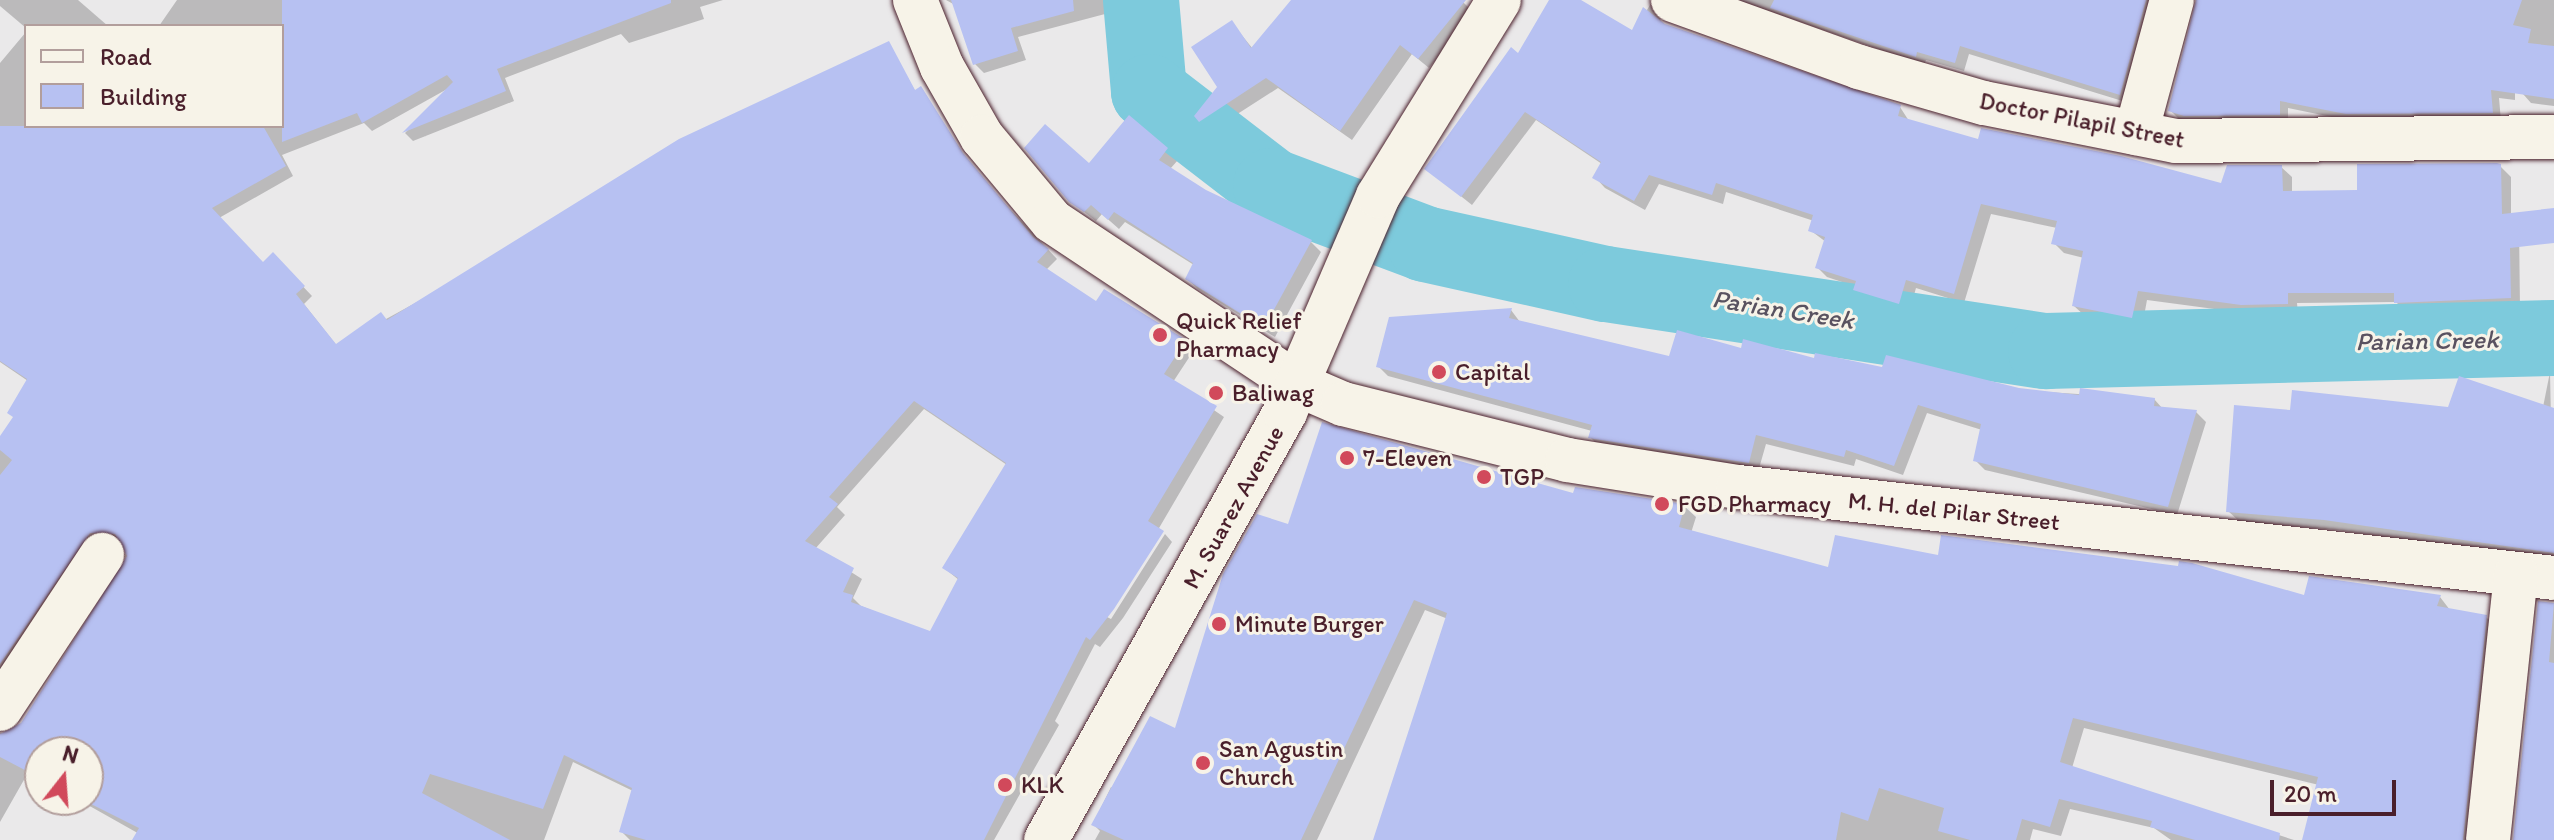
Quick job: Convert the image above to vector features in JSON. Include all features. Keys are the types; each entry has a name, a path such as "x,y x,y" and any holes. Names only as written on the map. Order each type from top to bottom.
{"street":[{"name":"M. H. del Pilar Street","path":"915,0 942,67 982,137 1052,221 1299,385 1343,404 1567,460 1713,483 2535,576"},
{"name":"M. Suarez Avenue","path":"1046,840 1299,385 1378,196 1499,0"},
{"name":"Doctor Pilapil Street","path":"1673,0 1859,67 1984,103 2176,141 2554,137"},
{"path":"2136,133 2172,0"},
{"path":"0,709 102,555"},
{"path":"2488,840 2535,576"}],"building":[{"path":"282,0 671,0 671,3 497,69 506,91 402,133 453,82 447,75 362,123 357,113 282,142"},
{"path":"951,0 1073,0 1074,11 1011,28 1018,51 973,65"},
{"path":"1291,0 1466,0 1418,59 1400,45 1340,131 1266,78 1199,122 1194,116 1217,87 1191,47 1232,20 1251,48"},
{"path":"1549,0 1581,0 1632,30 1643,7 1665,24 1901,105 1898,116 1978,139 1981,128 2121,156 2221,183 2227,165 2282,165 2283,191 2357,190 2357,164 2497,163 2501,164 2502,214 2554,208 2554,243 2510,248 2511,298 2394,303 2394,293 2288,293 2288,304 2241,305 2138,291 2132,318 2072,306 2083,251 2051,244 2057,221 1981,204 1954,294 1906,280 1899,304 1853,290 1856,281 1815,268 1825,237 1808,231 1813,215 1716,183 1712,195 1649,175 1634,201 1592,178 1601,162 1525,112 1461,197 1424,169 1511,47 1518,53"},
{"path":"1774,0 2146,0 2120,95 1960,46 1955,63 1917,52 1916,57 1770,8"},
{"path":"2196,0 2522,0 2513,25 2531,29 2528,43 2554,46 2554,99 2491,90 2493,113 2346,114 2280,101 2280,115 2184,116 2168,111"},
{"path":"889,41 915,90 921,86 963,153 1033,237 1049,249 1037,262 1096,301 1104,289 1186,340 1164,374 1217,406 1148,521 1164,531 1114,609 1090,640 1086,637 984,840 646,840 619,832 632,788 564,755 543,809 430,774 422,793 510,840 132,840 139,828 104,810 104,736 24,736 24,770 0,757 0,734 21,723 127,556 115,534 90,533 0,664 0,475 12,460 0,450 0,436 13,417 7,413 27,379 0,361 0,126 264,128 286,166 212,208 263,262 273,252 305,286 296,294 336,344 381,312 387,320 679,139","holes":["914,401 1006,463 942,568 958,578 930,631 851,602 853,595 843,592 854,568 805,541 838,504 829,497"]},
{"path":"1129,115 1168,148 1159,160 1206,190 1312,240 1264,328 1185,279 1193,263 1114,212 1108,220 1091,205 1084,212 1069,202 1024,148 1045,124 1089,163"},
{"path":"1512,308 1509,318 1669,356 1677,330 1741,348 1743,339 1814,358 1815,353 1882,367 1886,355 2019,388 2079,395 2080,388 2155,398 2154,406 2197,410 2168,507 1973,461 1981,424 1918,405 1894,466 1846,450 1844,457 1756,435 1749,463 1588,438 1592,425 1376,367 1389,317"},
{"path":"2459,376 2554,408 2554,553 2324,520 2226,512 2234,405 2290,410 2292,390 2448,407"},
{"path":"1322,422 1573,493 1575,487 1685,504 1679,527 1828,567 1835,535 1938,555 1941,535 2178,566 2179,561 2192,563 2304,595 2309,576 2441,595 2437,606 2487,615 2463,840 2302,840 2318,777 2073,718 2060,762 2280,833 2279,840 2195,840 2150,827 2152,821 2059,799 2050,827 2022,819 2016,840 1970,840 1938,831 1944,808 1879,788 1868,821 1841,812 1836,840 1373,840 1447,613 1414,600 1301,840 1124,840 1091,825 1150,716 1175,728 1223,574 1257,514 1288,524"},
{"path":"2538,601 2554,603 2549,662 2554,663 2554,840 2513,840"}],"waterway":[{"name":"Parian Creek","path":"1141,0 1149,92 1271,186 1425,244 1606,284 2046,351 2554,338"}],"place":[{"name":"Quick Relief Pharmacy","path":"1160,335"},
{"name":"Capital","path":"1439,372"},
{"name":"Baliwag","path":"1216,393"},
{"name":"7-Eleven","path":"1347,458"},
{"name":"TGP","path":"1484,477"},
{"name":"FGD Pharmacy","path":"1662,504"},
{"name":"Minute Burger","path":"1219,624"},
{"name":"San Agustin Church","path":"1203,763"},
{"name":"KLK","path":"1005,785"}]}
